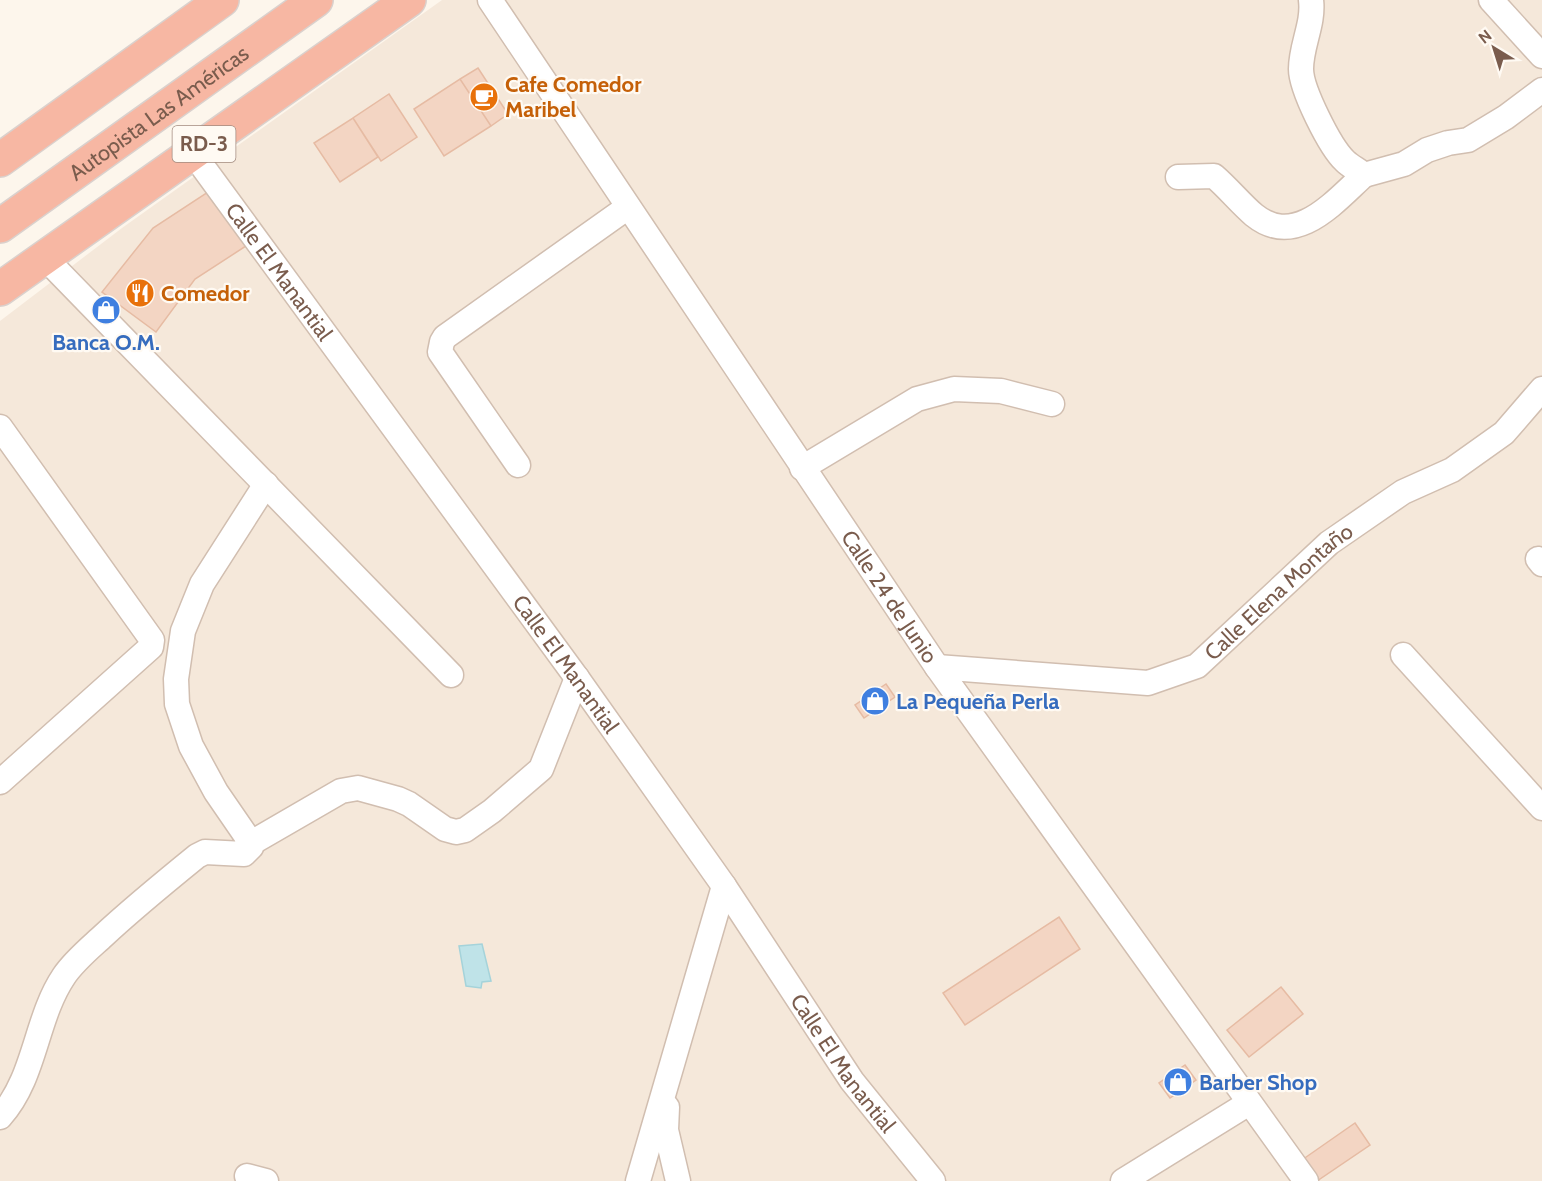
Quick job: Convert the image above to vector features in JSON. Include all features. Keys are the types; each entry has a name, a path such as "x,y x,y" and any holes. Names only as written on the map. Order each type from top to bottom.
{"highway":[{"path":"0,160 222,0"},
{"name":"Autopista Las Américas","path":"0,226 316,0"},
{"name":"RD-3","path":"0,290 409,0"}],"street":[{"name":"Calle 24 de Junio","path":"490,0 937,667 1305,1181"},
{"path":"1311,0 1313,13 1301,69 1305,90 1315,114 1344,160 1364,174"},
{"path":"1491,0 1542,56"},
{"path":"1178,177 1214,176 1255,216 1268,223 1291,227 1318,216 1364,174 1404,164 1427,150 1448,143 1467,140 1506,117 1542,90"},
{"name":"Calle El Manantial","path":"192,152 578,678 724,886 852,1081 933,1181"},
{"path":"518,465 440,352 442,342 445,337 628,207"},
{"path":"45,258 450,675"},
{"path":"802,468 916,399 944,391 954,389 1001,391 1052,404"},
{"name":"Calle Elena Montaño","path":"937,667 1148,683 1197,666 1329,543 1403,492 1452,470 1504,434 1542,389"},
{"path":"0,427 152,640 151,647 0,782"},
{"path":"251,843 203,770 191,746 177,704 176,679 183,631 202,584 266,484"},
{"path":"1403,656 1542,808"},
{"path":"0,1117 25,1078 52,1001 65,975 129,911 197,856 205,852 244,854 249,851 251,843 341,791 350,789 398,799 410,804 446,829 456,832 465,830 541,769 578,678"},
{"path":"639,1181 724,886"},
{"path":"667,1085 666,1130 678,1181"},
{"path":"1123,1181 1249,1102"}],"shaded area":[{"path":"442,0 1542,0 1542,1181 0,1181 0,321 122,228"}],"water":[{"path":"482,944 491,981 482,982 481,988 466,986 459,946"}],"building":[{"name":"Cafe Comedor Maribel","path":"478,68 508,114 491,126 460,79"},
{"path":"460,79 491,126 444,156 414,109"},
{"path":"389,94 417,137 381,161 353,118"},
{"path":"353,118 378,157 340,182 314,143"},
{"path":"211,190 246,246 195,279 156,332 102,292 153,228"},
{"name":"La Pequeña Perla","path":"886,684 895,697 864,718 855,705"},
{"path":"1059,917 1080,949 965,1025 943,993"},
{"path":"1281,987 1303,1014 1249,1057 1227,1030"},
{"name":"Barber Shop","path":"1185,1065 1196,1080 1170,1098 1159,1083"},
{"path":"1355,1123 1370,1145 1317,1181 1299,1162"}],"place":[{"name":"Cafe Comedor Maribel","path":"484,97"},
{"name":"Comedor","path":"140,293"},
{"name":"Banca O.M.","path":"106,310"},
{"name":"La Pequeña Perla","path":"875,701"},
{"name":"Barber Shop","path":"1178,1082"}]}
